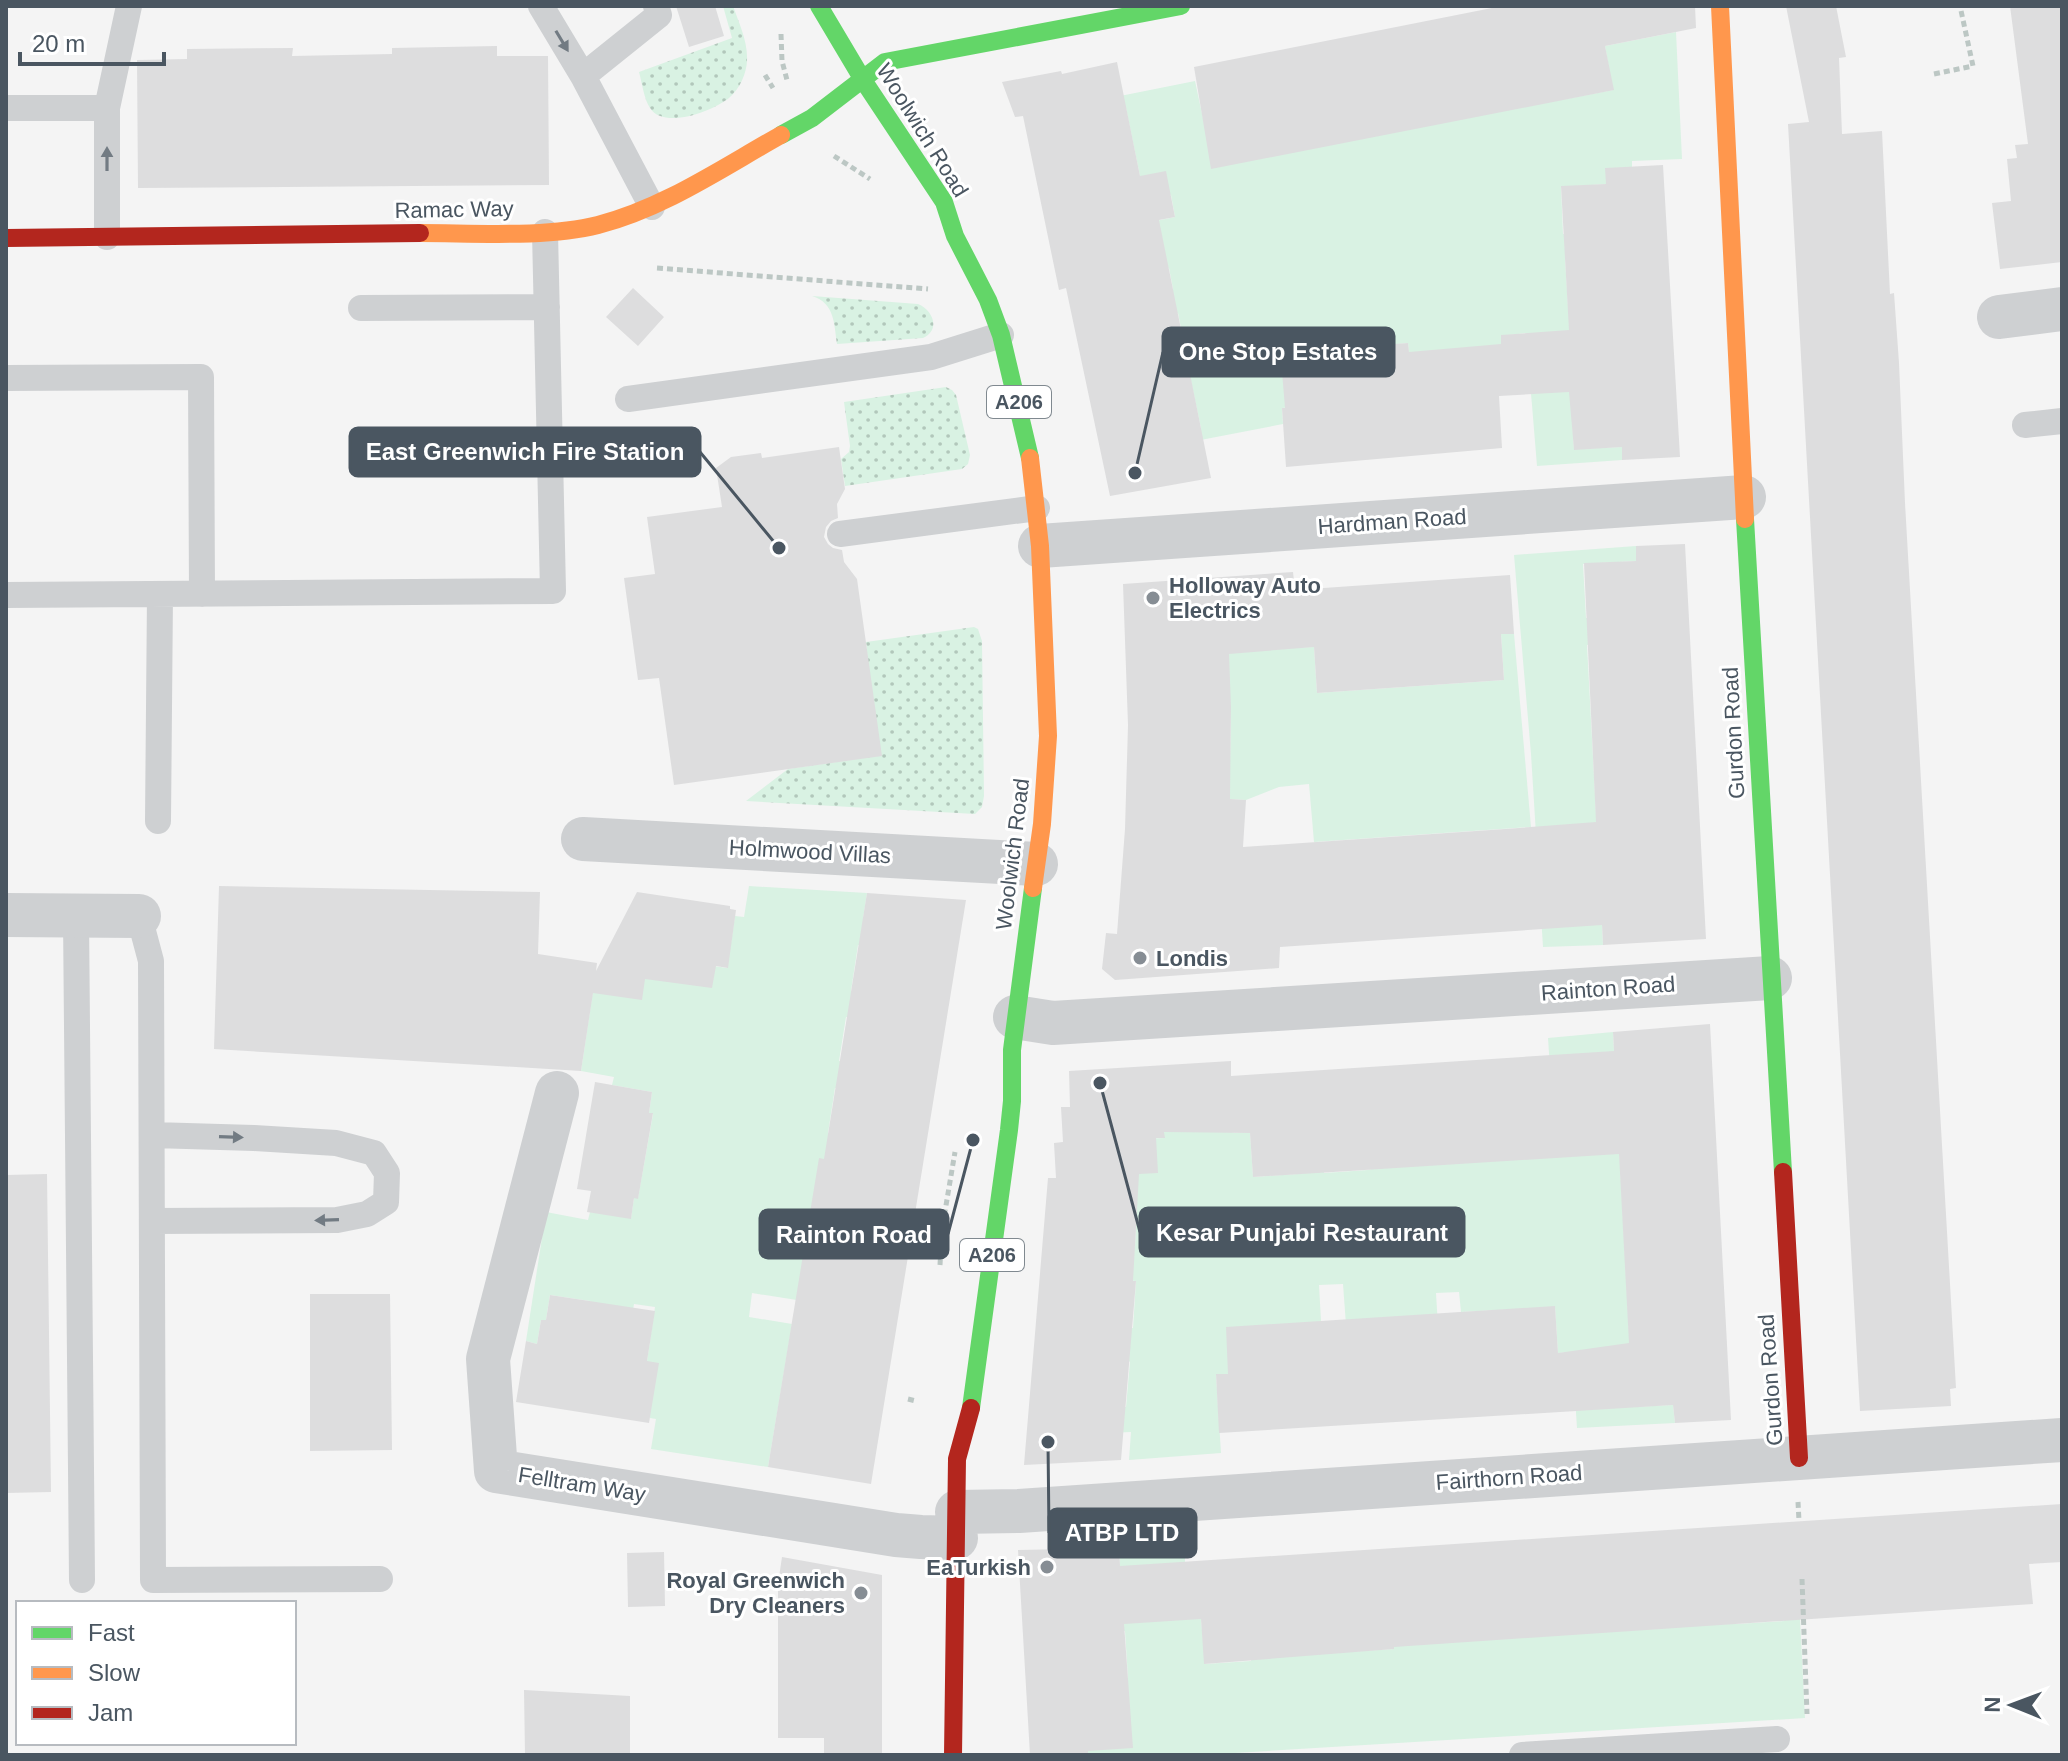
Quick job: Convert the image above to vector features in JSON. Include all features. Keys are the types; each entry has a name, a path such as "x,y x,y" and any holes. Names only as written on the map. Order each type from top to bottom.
{"street":[{"name":"Woolwich Road","path":"819,6 863,80 944,202 955,236 988,300 1001,335 1029,451 1039,527 1048,684 1044,805 1015,1017 1012,1101 971,1408 957,1459 953,1755"},
{"name":"Ramac Way","path":"6,238 545,232 597,225 652,207 812,118 885,62 1181,6"},
{"name":"Gurdon Road","path":"1720,6 1770,978 1799,1458"},
{"path":"1999,317 2062,309"},
{"name":"Hardman Road","path":"1039,527 1744,497"},
{"name":"Holmwood Villas","path":"583,839 1036,864"},
{"path":"6,915 139,916"},
{"name":"Rainton Road","path":"1015,1017 1053,1023 1770,978"},
{"name":"Felltram Way","path":"557,1093 488,1359 496,1471 896,1535 921,1537 956,1525"},
{"name":"Fairthorn Road","path":"956,1525 1035,1510 2062,1440"}],"lane":[{"path":"107,237 107,108 129,6"},
{"path":"541,6 583,76 652,207"},
{"path":"583,76 659,15 656,6"},
{"path":"6,108 107,108"},
{"path":"6,595 553,591 545,232"},
{"path":"361,308 547,307"},
{"path":"628,399 931,357 1001,335"},
{"path":"6,378 201,377 202,594"},
{"path":"2025,425 2062,421"},
{"path":"840,534 1039,527"},
{"path":"158,821 160,594"},
{"path":"76,916 82,1580"},
{"path":"139,916 151,961 153,1580 380,1579"},
{"path":"153,1135 336,1143 374,1153 387,1173 386,1202 367,1214 337,1220 153,1221"},
{"path":"1522,1755 1777,1739"}],"path":[{"path":"1934,74 1973,66 1960,6"},
{"path":"781,31 782,61 787,79"},
{"path":"834,155 875,183"},
{"path":"657,268 928,289"},
{"path":"925,1227 934,1228"},
{"path":"908,1399 916,1401"},
{"path":"1802,1579 1807,1721"}],"green space":[{"path":"723,6 733,6 746,46 747,65 739,86 729,98 701,113 677,118 657,114 648,104 639,72 732,38"},
{"path":"1676,32 1682,159 1632,161 1632,167 1606,184 1561,187 1563,234 1609,232 1565,258 1568,306 1613,303 1571,403 1574,449 1622,447 1622,460 1537,466 1526,333 1501,336 1505,390 1413,397 1408,343 1317,360 1315,332 1280,335 1296,407 1282,408 1283,424 1159,448 1201,428 1191,381 1143,368 1187,358 1178,313 1134,322 1173,289 1169,268 1106,231 1175,217 1171,195 1140,176 1126,108 1080,104 1195,81 1204,123 1566,99 1613,90 1605,46"},
{"path":"812,296 918,304 931,315 932,330 923,338 837,344 829,309 820,299"},
{"path":"946,387 956,395 970,455 968,464 962,469 845,486 841,459 849,452 850,446 844,402"},
{"path":"1636,546 1636,561 1583,564 1586,618 1639,616 1641,642 1587,645 1603,945 1543,947 1514,555"},
{"path":"974,627 978,629 982,641 984,796 982,807 975,814 746,801 788,769 877,756 866,642"},
{"path":"1501,634 1514,634 1531,827 1314,842 1309,784 1279,787 1246,800 1229,799 1231,724 1228,650 1314,647 1317,693 1504,680"},
{"path":"749,886 867,893 863,919 905,922 899,951 858,945 851,991 892,998 888,1023 846,1017 839,1061 880,1068 876,1094 835,1088 828,1133 865,1165 819,1159 841,1307 752,1293 749,1317 792,1324 768,1467 651,1449 656,1419 650,1418 647,1361 655,1307 634,1304 629,1335 590,1301 550,1295 546,1320 541,1320 537,1344 526,1341 546,1212 588,1220 590,1212 631,1218 634,1198 638,1198 653,1114 649,1113 652,1092 612,1085 614,1077 581,1071 596,971 648,956 727,968 735,916 744,917"},
{"path":"1613,1032 1633,1407 1673,1405 1675,1423 1577,1428 1572,1352 1558,1353 1555,1307 1461,1312 1459,1292 1436,1293 1440,1360 1349,1366 1343,1284 1319,1285 1321,1321 1228,1374 1216,1375 1221,1453 1129,1460 1131,1432 1085,1434 1088,1405 1126,1407 1130,1362 1095,1326 1133,1328 1136,1281 1099,1278 1101,1245 1135,1247 1137,1202 1111,1140 1164,1138 1163,1114 1235,1133 1250,1132 1253,1177 1298,1174 1320,1127 1324,1173 1368,1170 1553,1114 1548,1038"},
{"path":"1185,1546 1185,1562 1201,1619 1205,1664 1251,1661 1249,1615 1347,1652 1394,1649 1391,1606 1737,1624 1784,1621 1798,1579 1805,1718 1235,1753 1088,1755 1084,1681 1128,1678 1125,1631 1080,1634 1120,1569 1119,1548"}],"building":[{"path":"676,6 715,6 724,36 689,47"},
{"path":"1502,6 1695,6 1696,28 1605,46 1614,90 1211,169 1194,67"},
{"path":"1786,6 1836,6 1846,57 1839,58 1842,134 1882,131 1890,294 1894,293 1899,363 1956,1388 1950,1389 1951,1406 1860,1411 1788,124 1809,122"},
{"path":"2010,6 2062,6 2062,262 2000,269 1992,203 2011,201 2007,159 2017,158 2015,145 2028,144"},
{"path":"497,46 497,56 548,56 549,185 138,188 137,60 187,59 187,49 293,48 292,56 392,54 392,48"},
{"path":"1117,62 1140,176 1166,171 1175,217 1159,220 1211,478 1110,496 1066,288 1059,290 1023,116 1015,117 1002,82"},
{"path":"1663,165 1680,457 1622,460 1622,447 1574,450 1569,392 1499,396 1502,448 1286,467 1279,335 1315,332 1316,350 1408,343 1409,352 1501,344 1501,335 1569,330 1561,186 1606,184 1605,168"},
{"path":"633,288 664,317 638,346 606,317"},
{"path":"839,447 845,489 837,504 838,518 826,527 824,537 833,548 842,550 844,562 857,579 882,756 674,785 659,678 638,680 624,578 655,574 647,517 722,507 716,468 731,457 761,453 762,458"},
{"path":"1685,544 1706,939 1603,945 1602,925 1280,947 1279,968 1115,980 1102,969 1106,933 1117,934 1125,829 1128,725 1123,584 1293,572 1295,590 1510,575 1514,634 1501,634 1504,680 1317,693 1314,647 1229,654 1230,799 1246,800 1243,847 1505,829 1596,822 1584,563 1636,561 1636,546"},
{"path":"219,886 540,892 538,954 597,963 596,971 637,892 730,906 730,909 736,910 728,968 716,966 712,988 645,979 642,1000 593,993 581,1071 214,1049"},
{"path":"867,893 966,900 871,1484 768,1467 819,1158 824,1159"},
{"path":"1710,1024 1731,1420 1675,1423 1673,1405 1219,1433 1216,1374 1228,1374 1226,1327 1555,1306 1558,1353 1629,1343 1619,1154 1253,1177 1250,1133 1164,1132 1165,1138 1156,1138 1158,1173 1139,1174 1133,1281 1136,1281 1121,1460 1024,1465 1048,1178 1056,1178 1054,1143 1063,1142 1061,1107 1070,1107 1069,1071 1231,1061 1231,1076 1614,1051 1613,1032"},
{"path":"595,1082 652,1092 649,1113 653,1113 638,1199 634,1198 631,1219 587,1212 591,1191 577,1189"},
{"path":"47,1174 51,1492 6,1493 6,1175"},
{"path":"310,1294 390,1294 392,1450 310,1451"},
{"path":"550,1295 655,1311 647,1361 659,1363 649,1423 516,1402 526,1341 537,1344 541,1320 546,1320"},
{"path":"2062,1504 2062,1562 2029,1564 2033,1604 1394,1647 1204,1664 1201,1619 1124,1624 1133,1748 1088,1751 1088,1755 1030,1755 1018,1550 1119,1548 1120,1566"},
{"path":"664,1552 665,1606 628,1607 627,1553"},
{"path":"782,1557 882,1575 882,1755 824,1755 824,1738 778,1738 778,1584"},
{"path":"524,1690 630,1696 630,1755 525,1755"}],"traffic: fast":[{"path":"819,6 863,80 944,202 955,236 988,300 1001,335 1030,458"},
{"path":"781,135 812,118 885,62 1181,6"},
{"path":"1745,519 1783,1172"},
{"path":"971,1408 1009,1130 1012,1050 1033,888"}],"traffic: slow":[{"path":"1720,6 1745,519"},
{"path":"420,233 556,232 598,225 669,198 781,135"},
{"path":"1030,458 1040,546 1048,736 1042,824 1033,888"}],"traffic: jam":[{"path":"6,238 420,233"},
{"path":"1783,1172 1799,1458"},
{"path":"953,1755 957,1459 971,1408"}],"place":[{"name":"One Stop Estates","path":"1135,473"},
{"name":"East Greenwich Fire Station","path":"779,548"},
{"name":"Holloway Auto Electrics","path":"1153,598"},
{"name":"Londis","path":"1140,958"},
{"name":"Kesar Punjabi Restaurant","path":"1100,1083"},
{"name":"Rainton Road","path":"973,1140"},
{"name":"ATBP LTD","path":"1048,1442"},
{"name":"EaTurkish","path":"1047,1567"},
{"name":"Royal Greenwich Dry Cleaners","path":"861,1593"}]}
